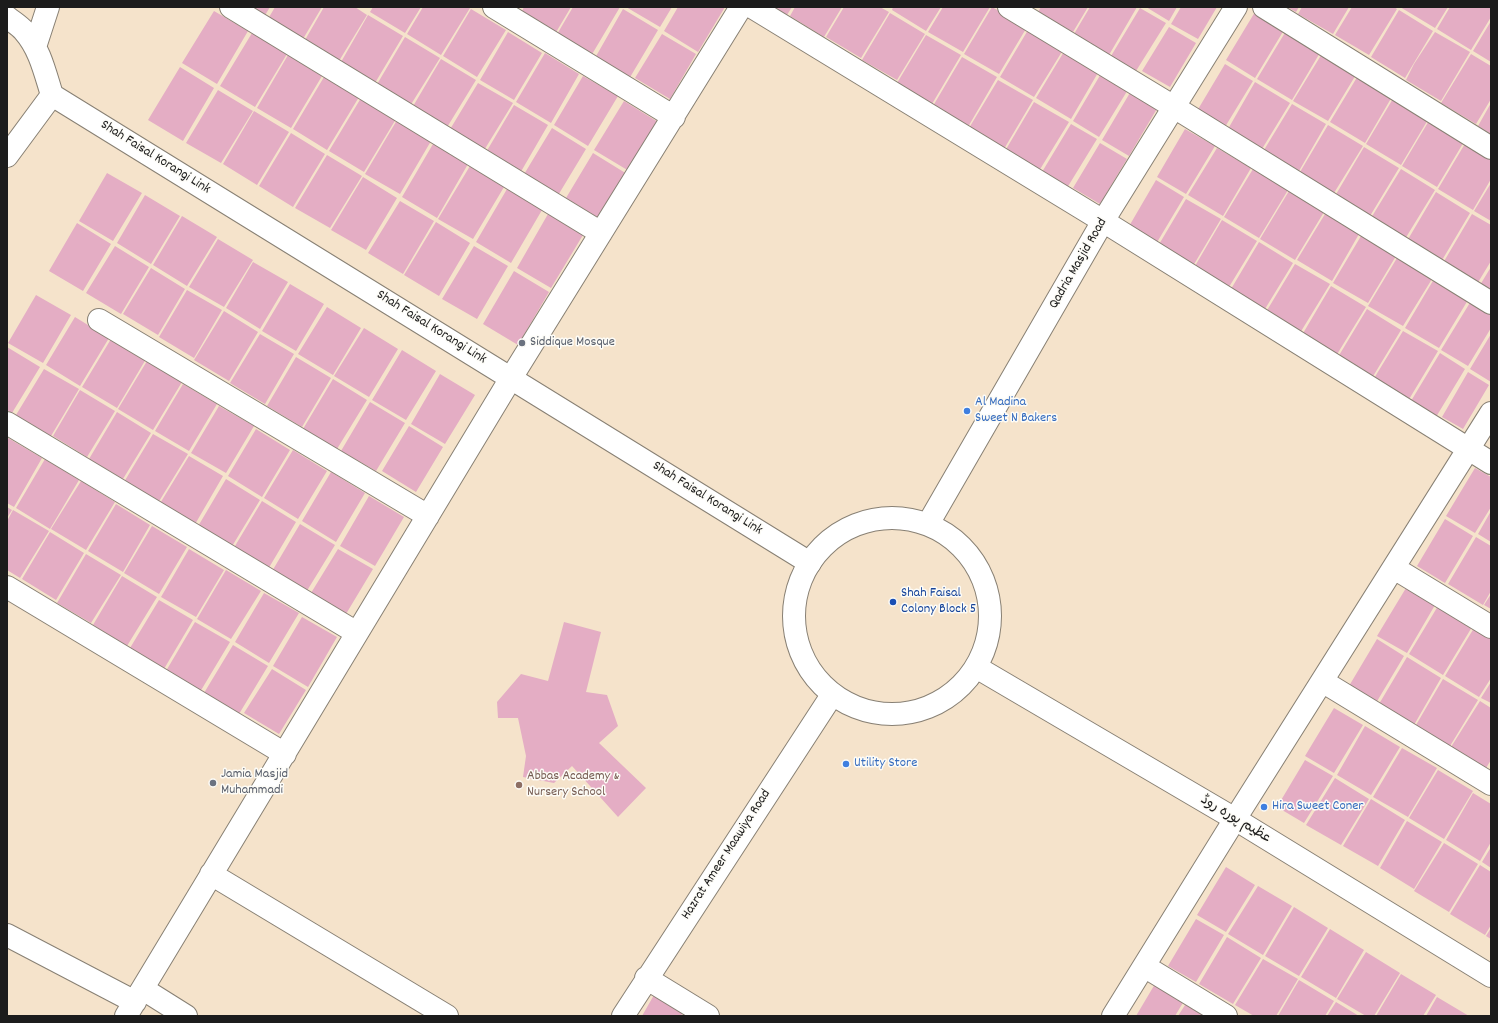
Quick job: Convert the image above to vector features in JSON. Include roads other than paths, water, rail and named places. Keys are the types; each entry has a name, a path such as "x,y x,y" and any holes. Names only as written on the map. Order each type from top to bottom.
{"street":[{"path":"35,47 48,7"},
{"path":"231,7 601,233"},
{"path":"494,7 674,117"},
{"path":"134,1002 511,378 741,7"},
{"path":"752,7 1103,221 1491,463"},
{"path":"1009,7 1491,303"},
{"name":"Qadria Masjid Road","path":"928,524 1103,221 1236,7"},
{"path":"1264,7 1491,148"},
{"path":"7,17 24,30 35,47 52,94 7,156"},
{"name":"Shah Faisal Korangi Link","path":"52,94 810,563"},
{"path":"99,320 428,516"},
{"path":"1114,1016 1235,819 1491,413"},
{"path":"7,423 357,633"},
{"path":"895,518 928,524 953,538 973,559 985,584 990,612 988,641 976,667 959,688 936,704 910,713 883,715 856,708 832,695 812,674 799,647 794,619 798,589 810,563 833,538 862,523 895,518"},
{"path":"1394,568 1491,627"},
{"path":"7,587 285,754"},
{"name":"عظیم پورہ روڈ","path":"976,667 1235,819 1491,976"},
{"path":"1322,681 1491,784"},
{"name":"Hazrat Ameer Maawiya Road","path":"623,1016 646,978 832,695"},
{"path":"211,874 447,1016"},
{"path":"7,935 134,1002 186,1016"},
{"path":"1144,966 1226,1016"},
{"path":"646,978 708,1016"}],"place":[{"name":"Siddique Mosque","path":"522,343"},
{"name":"Al Madina Sweet N Bakers","path":"967,411"},
{"name":"Shah Faisal Colony Block 5","path":"893,602"},
{"name":"Utility Store","path":"846,764"},
{"name":"Jamia Masjid Muhammadi","path":"213,783"},
{"name":"Abbas Academy & Nursery School","path":"519,785"},
{"name":"Hira Sweet Coner","path":"1264,807"}]}
